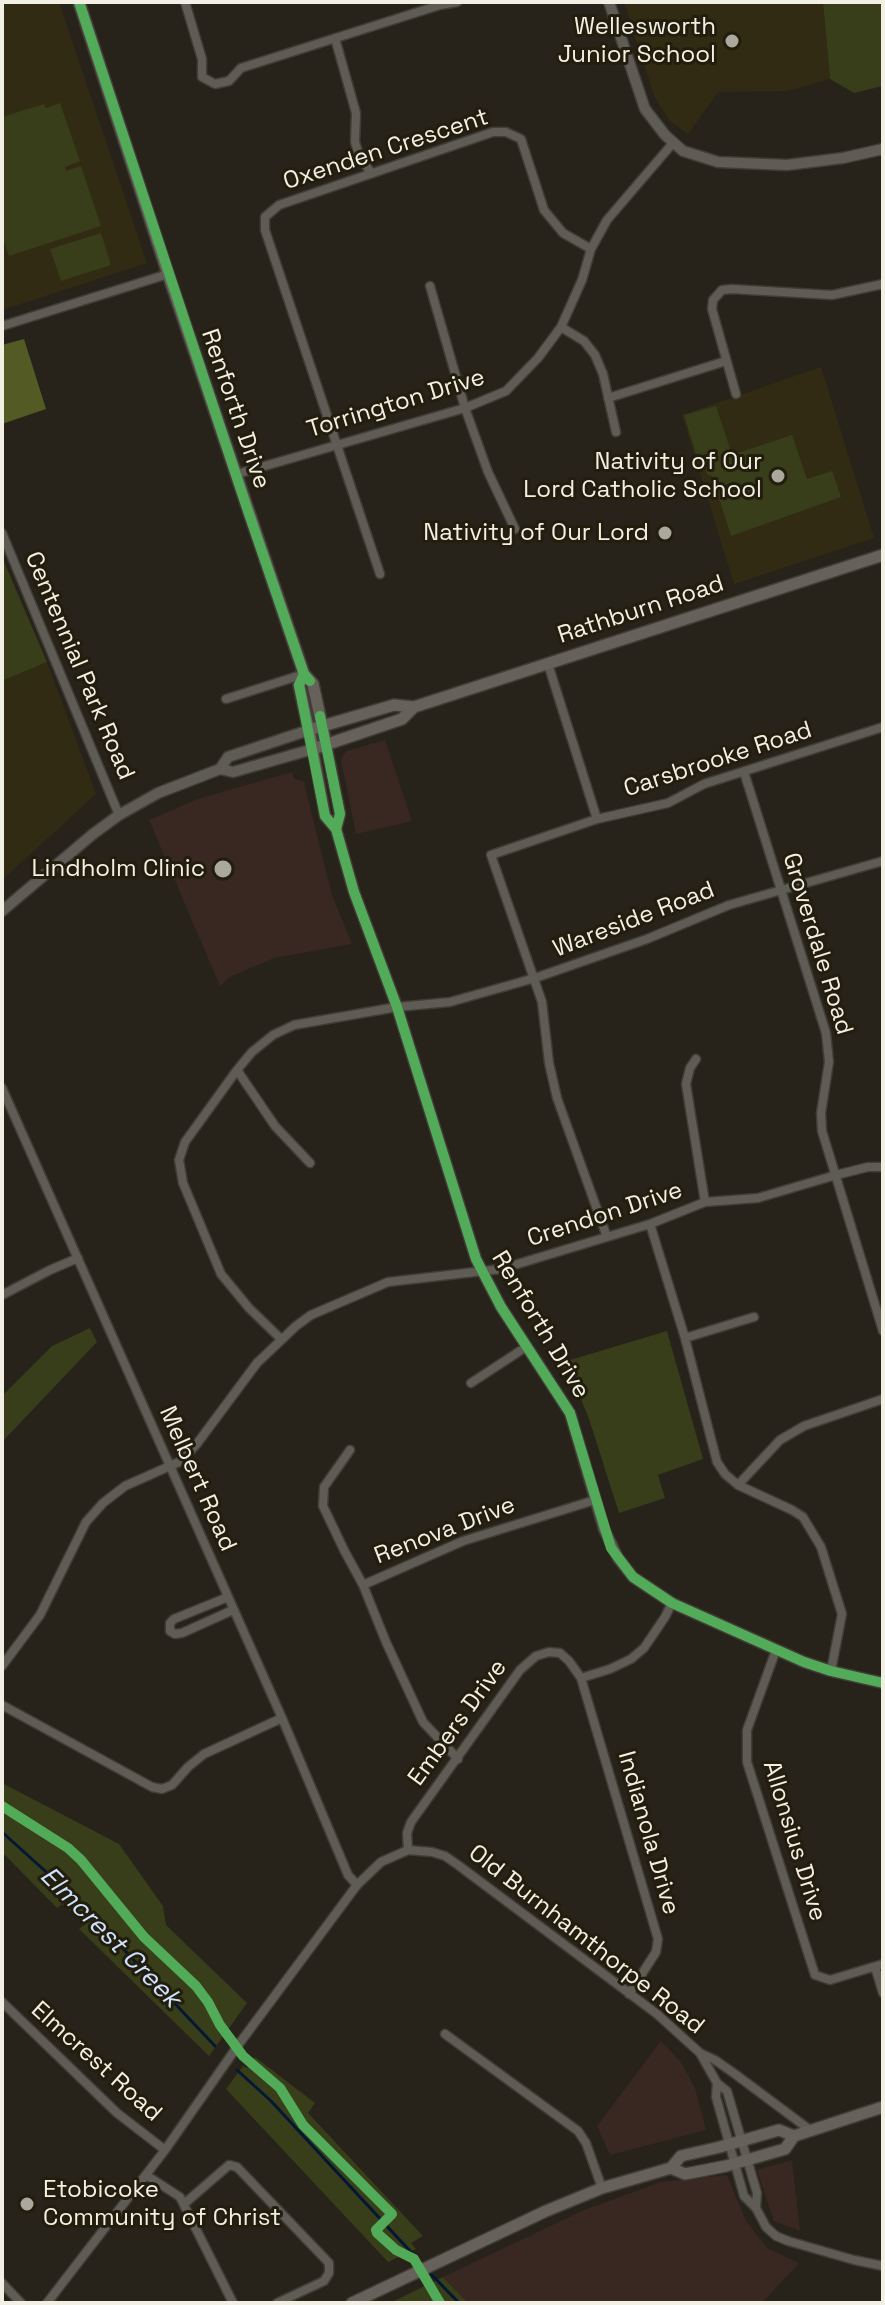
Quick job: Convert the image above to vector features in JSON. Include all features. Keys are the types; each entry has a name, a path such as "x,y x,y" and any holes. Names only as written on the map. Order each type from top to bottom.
{"main road":[{"name":"Renforth Drive","path":"79,2 304,674 313,684 326,744"},
{"name":"Rathburn Road","path":"309,730 394,705 414,707 883,555"},
{"name":"Renforth Drive","path":"304,674 299,685 313,749"},
{"name":"Rathburn Road","path":"313,749 402,719 414,707"},
{"path":"671,2168 685,2174 747,2160 785,2149 794,2136 883,2107"},
{"path":"352,2303 546,2211 602,2188 671,2168 681,2156 779,2130 794,2136"}],"street":[{"path":"185,2 202,59 202,77 215,84 229,81 241,68 457,2"},
{"path":"609,2 645,109 673,143 688,153 718,162 787,165 883,149"},
{"path":"335,38 356,113 355,142 359,155 371,173"},
{"name":"Oxenden Crescent","path":"380,574 265,230 265,217 279,205 493,132 506,132 521,139 544,210 563,233 591,249"},
{"name":"Torrington Drive","path":"237,474 465,408 506,391 538,358 561,327 582,280 591,249 607,220 673,143"},
{"path":"2,326 168,274"},
{"path":"736,394 712,309 713,300 722,290 832,295 883,284"},
{"path":"430,286 465,408 488,472 515,529"},
{"path":"561,327 584,341 595,355 603,374 616,432"},
{"path":"608,398 726,361"},
{"name":"Centennial Park Road","path":"2,533 119,815"},
{"path":"548,664 597,819"},
{"path":"226,699 304,674"},
{"name":"Carsbrooke Road","path":"607,1237 554,1088 544,1011 491,855 597,819 668,803 704,784 883,727"},
{"name":"Rathburn Road","path":"220,769 228,757 309,730"},
{"name":"Renforth Drive","path":"326,744 340,814 336,829"},
{"name":"Rathburn Road","path":"2,911 119,815 158,793 220,769 233,772 313,749"},
{"name":"Renforth Drive","path":"313,749 325,816 336,829 354,892 397,1007 469,1238 501,1307 570,1413 604,1529 618,1558 633,1577 672,1603 831,1671 883,1683"},
{"name":"Groverdale Road","path":"744,772 826,1033 829,1062 821,1122 883,1331"},
{"name":"Wareside Road","path":"281,1339 249,1308 221,1274 183,1183 179,1160 185,1142 237,1070 252,1052 273,1035 294,1025 397,1007 450,1002 535,978 647,939 729,905 883,861"},
{"path":"696,1059 686,1084 705,1202"},
{"path":"237,1070 275,1126 310,1163"},
{"name":"Melbert Road","path":"2,1088 282,1718 348,1875 357,1885"},
{"name":"Crendon Drive","path":"2,1666 40,1615 86,1522 103,1503 125,1486 179,1462 196,1445 257,1363 311,1315 388,1282 501,1269 650,1224 705,1202 758,1198 868,1167 883,1167"},
{"path":"650,1224 685,1338 717,1462 738,1485 803,1517 821,1547 842,1614 831,1671"},
{"path":"2,1295 78,1258"},
{"path":"685,1338 754,1317"},
{"path":"471,1383 526,1347"},
{"path":"738,1485 780,1440 804,1426 883,1399"},
{"path":"350,1450 324,1487 322,1499 363,1585"},
{"name":"Renova Drive","path":"458,1759 423,1722 363,1585 463,1541 595,1500"},
{"path":"228,1597 174,1619 170,1623 170,1631 182,1633 233,1610"},
{"path":"581,1678 631,1659 644,1648 672,1603"},
{"name":"Allonsius Drive","path":"776,1650 747,1730 747,1762 815,1975 830,1980 879,1965"},
{"name":"Embers Drive","path":"408,1850 407,1833 411,1822 520,1670 536,1656 560,1653 581,1678"},
{"name":"Indianola Drive","path":"581,1678 658,1939 656,1952 629,1994"},
{"path":"2,1705 152,1787 162,1789 172,1785 204,1754 282,1718"},
{"path":"47,2303 165,2150 357,1885 381,1862 408,1850"},
{"name":"Old Burnhamthorpe Road","path":"408,1850 445,1856 666,2022 700,2053 717,2082 727,2091 757,2193 756,2208"},
{"path":"879,1965 883,1993"},
{"name":"Elmcrest Road","path":"2,2002 117,2113 165,2150"},
{"path":"445,2034 578,2131 586,2143 602,2188"},
{"name":"Old Burnhamthorpe Road","path":"700,2053 715,2060 810,2130"},
{"path":"717,2082 735,2074"},
{"name":"Old Burnhamthorpe Road","path":"717,2082 716,2097 744,2196 756,2208 766,2227 788,2241 883,2266"},
{"path":"184,2204 229,2165 237,2167 329,2263 329,2273 324,2281 277,2303"},
{"path":"146,2175 180,2197 233,2303"},
{"path":"2,2283 21,2303"}],"shaded area":[{"path":"2,2 59,2 147,263 2,310"},
{"name":"Wellesworth Junior School","path":"624,2 823,2 830,79 787,91 718,92 688,134 669,120 655,98"},
{"name":"Nativity of Our Lord Catholic School","path":"821,367 874,538 734,584 682,415"},
{"path":"47,662 96,794 2,880 2,681"},
{"path":"385,740 412,821 356,834 341,760 346,751"},
{"path":"292,772 294,779 304,782 332,895 352,944 274,958 229,977 220,986 149,820 198,799"},
{"path":"661,2041 680,2061 695,2088 706,2130 610,2155 597,2126"},
{"path":"792,2160 800,2231 774,2221 757,2170"},
{"path":"727,2175 746,2221 767,2248 799,2263 762,2303 468,2303 443,2277 584,2210 661,2182"}],"green space":[{"path":"823,2 883,2 883,86 854,93 830,79"},
{"path":"60,103 80,161 65,167 66,171 81,166 101,226 9,256 2,236 2,117 44,104 46,108"},
{"path":"101,233 111,265 61,281 50,249"},
{"path":"24,339 46,409 2,424 2,345"},
{"path":"716,406 732,455 792,435 807,479 832,471 841,497 731,536 712,476 707,474 704,463 699,464 684,415"},
{"path":"2,557 47,662 2,681"},
{"path":"90,1328 97,1342 2,1442 2,1396 52,1346"},
{"path":"667,1331 703,1459 658,1475 665,1498 619,1513 589,1419 579,1394 560,1363"},
{"path":"2,1783 119,1844 163,1906 166,1925 247,2003 209,2056 79,1929 85,1924 62,1904 57,1908 2,1852"},
{"path":"255,2057 315,2103 308,2113 423,2236 411,2243 416,2249 388,2262 226,2089 243,2066 247,2068"},
{"path":"443,2277 468,2303 390,2303"}],"waterway":[{"name":"Elmcrest Creek","path":"2,1832 75,1898 215,2046"},
{"name":"Elmcrest Creek","path":"237,2070 271,2101 422,2264"},
{"name":"Elmcrest Creek","path":"427,2270 459,2303"}],"cycle path":[{"path":"79,2 247,508 304,674 310,681"},
{"path":"304,674 299,685 325,816 336,829 354,892 397,1007 476,1259 501,1307 570,1413 611,1548 633,1577 672,1603 804,1662 883,1683"},
{"path":"320,716 340,814 336,829"},
{"path":"2,1806 68,1848 81,1860 144,1937 196,1986 243,2056 280,2088 303,2125 392,2214 376,2230 377,2233 396,2250 414,2259 440,2303"}],"place":[{"name":"Wellesworth Junior School","path":"732,41"},
{"name":"Nativity of Our Lord Catholic School","path":"778,476"},
{"name":"Nativity of Our Lord","path":"665,533"},
{"name":"Lindholm Clinic","path":"223,869"},
{"name":"Etobicoke Community of Christ","path":"27,2204"}]}
